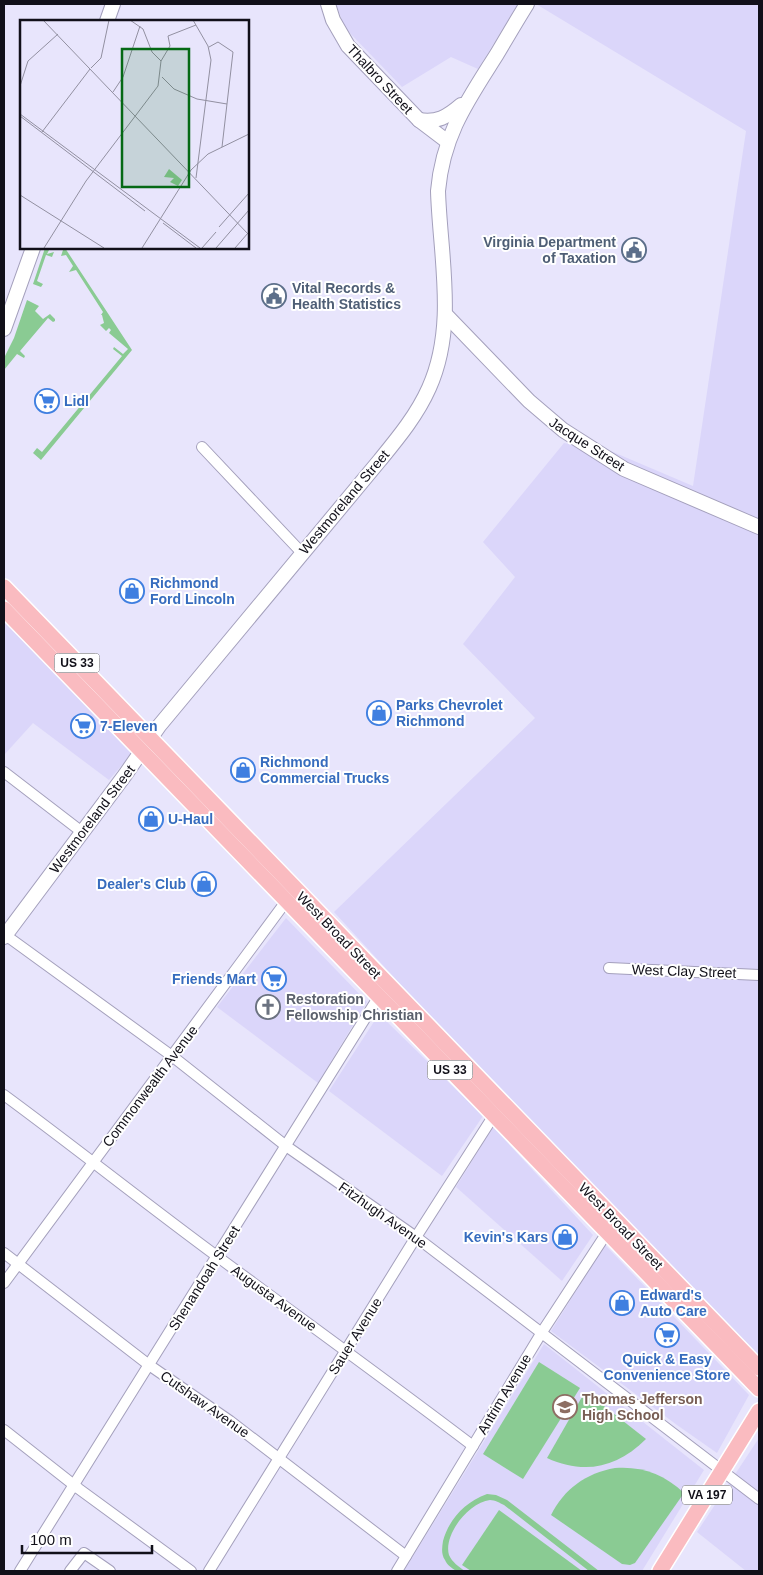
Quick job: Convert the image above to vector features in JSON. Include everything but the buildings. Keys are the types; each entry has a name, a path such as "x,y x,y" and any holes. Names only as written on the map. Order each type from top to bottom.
{"main road":[{"name":"West Broad Street","path":"4,587 146,745 611,1226 759,1389"},
{"name":"West Broad Street","path":"4,608 146,745"},
{"name":"West Broad Street","path":"611,1226 759,1368"},
{"name":"VA 197","path":"660,1571 759,1412"}],"street":[{"path":"108,20 112,4"},
{"name":"Thalbro Street","path":"328,4 333,20 348,46 418,120 448,142"},
{"name":"Westmoreland Street","path":"4,935 146,745 392,445 413,417 429,389 444,336 446,315 438,191 441,168 455,121 527,4"},
{"path":"418,120 430,121 446,117 468,100"},
{"path":"4,329 33,249"},
{"name":"Jacque Street","path":"446,315 529,401 567,434 624,469 759,527"},
{"path":"202,447 302,553"},
{"path":"4,772 82,832"},
{"name":"Commonwealth Avenue","path":"4,1283 291,896"},
{"name":"Fitzhugh Avenue","path":"4,935 172,1056 286,1146 416,1237 759,1499"},
{"name":"West Clay Street","path":"610,968 759,974"},
{"name":"Shenandoah Street","path":"20,1571 383,990"},
{"name":"Augusta Avenue","path":"4,1095 473,1446"},
{"name":"Sauer Avenue","path":"209,1571 416,1237 498,1109"},
{"name":"Antrim Avenue","path":"397,1571 542,1332 611,1226"},
{"name":"Cutshaw Avenue","path":"4,1253 149,1365 280,1458 324,1495 406,1556"},
{"path":"4,1430 74,1485 191,1571"},
{"path":"70,1571 84,1552 110,1571"}],"shaded area":[{"path":"336,4 518,4 478,69 451,57 402,87 345,28"},
{"path":"536,4 759,4 759,1375 334,912 535,718 463,644 515,577 483,542 564,443 613,452 693,486 746,131"},
{"path":"4,620 134,751 109,780 33,723 4,755"},
{"path":"286,918 367,1002 318,1083 217,1007"},
{"path":"379,1014 483,1116 442,1176 329,1091"},
{"path":"493,1127 593,1235 562,1281 456,1187"},
{"path":"605,1245 749,1395 717,1453 551,1331"},
{"name":"Thomas Jefferson High School","path":"544,1344 704,1470 642,1571 404,1571"},
{"path":"759,1438 759,1571 746,1571 697,1532"}],"green space":[{"path":"45,249 50,249 47,254 54,252 52,257 46,255 37,281 43,284 41,287 33,284"},
{"path":"62,249 66,249 132,350 41,460 33,453 37,448 42,452 122,356 113,349 114,347 123,354 128,349 109,333 111,330 109,328 106,331 100,325 104,323 101,315 103,312 76,270 69,272 73,266 66,255 61,256 63,250"},
{"path":"27,300 39,306 35,311 43,319 50,314 55,321 53,322 48,318 20,351 25,356 24,358 17,354 4,370 4,358 14,338"},
{"path":"539,1362 580,1388 523,1479 483,1454"},
{"path":"590,1395 646,1439 624,1457 600,1466 574,1466 547,1458 582,1397"},
{"path":"634,1468 652,1473 669,1481 684,1493 635,1563 630,1565 622,1564 551,1515 562,1497 585,1478 604,1470"},
{"path":"487,1494 496,1495 507,1500 599,1571 589,1571 504,1505 490,1500 482,1502 466,1513 454,1529 448,1547 449,1555 465,1571 456,1571 447,1563 442,1551 449,1525 465,1507"},
{"path":"499,1510 582,1571 471,1571 462,1565"}],"place":[{"name":"Virginia Department of Taxation","path":"634,250"},
{"name":"Vital Records & Health Statistics","path":"274,296"},
{"name":"Lidl","path":"47,401"},
{"name":"Richmond Ford Lincoln","path":"132,591"},
{"name":"Parks Chevrolet Richmond","path":"379,713"},
{"name":"7-Eleven","path":"83,726"},
{"name":"Richmond Commercial Trucks","path":"243,770"},
{"name":"U-Haul","path":"151,819"},
{"name":"Dealer's Club","path":"204,884"},
{"name":"Friends Mart","path":"274,979"},
{"name":"Restoration Fellowship Christian","path":"268,1007"},
{"name":"Kevin's Kars","path":"565,1237"},
{"name":"Edward's Auto Care","path":"622,1303"},
{"name":"Quick & Easy Convenience Store","path":"667,1335"},
{"name":"Thomas Jefferson High School","path":"565,1407"}]}
